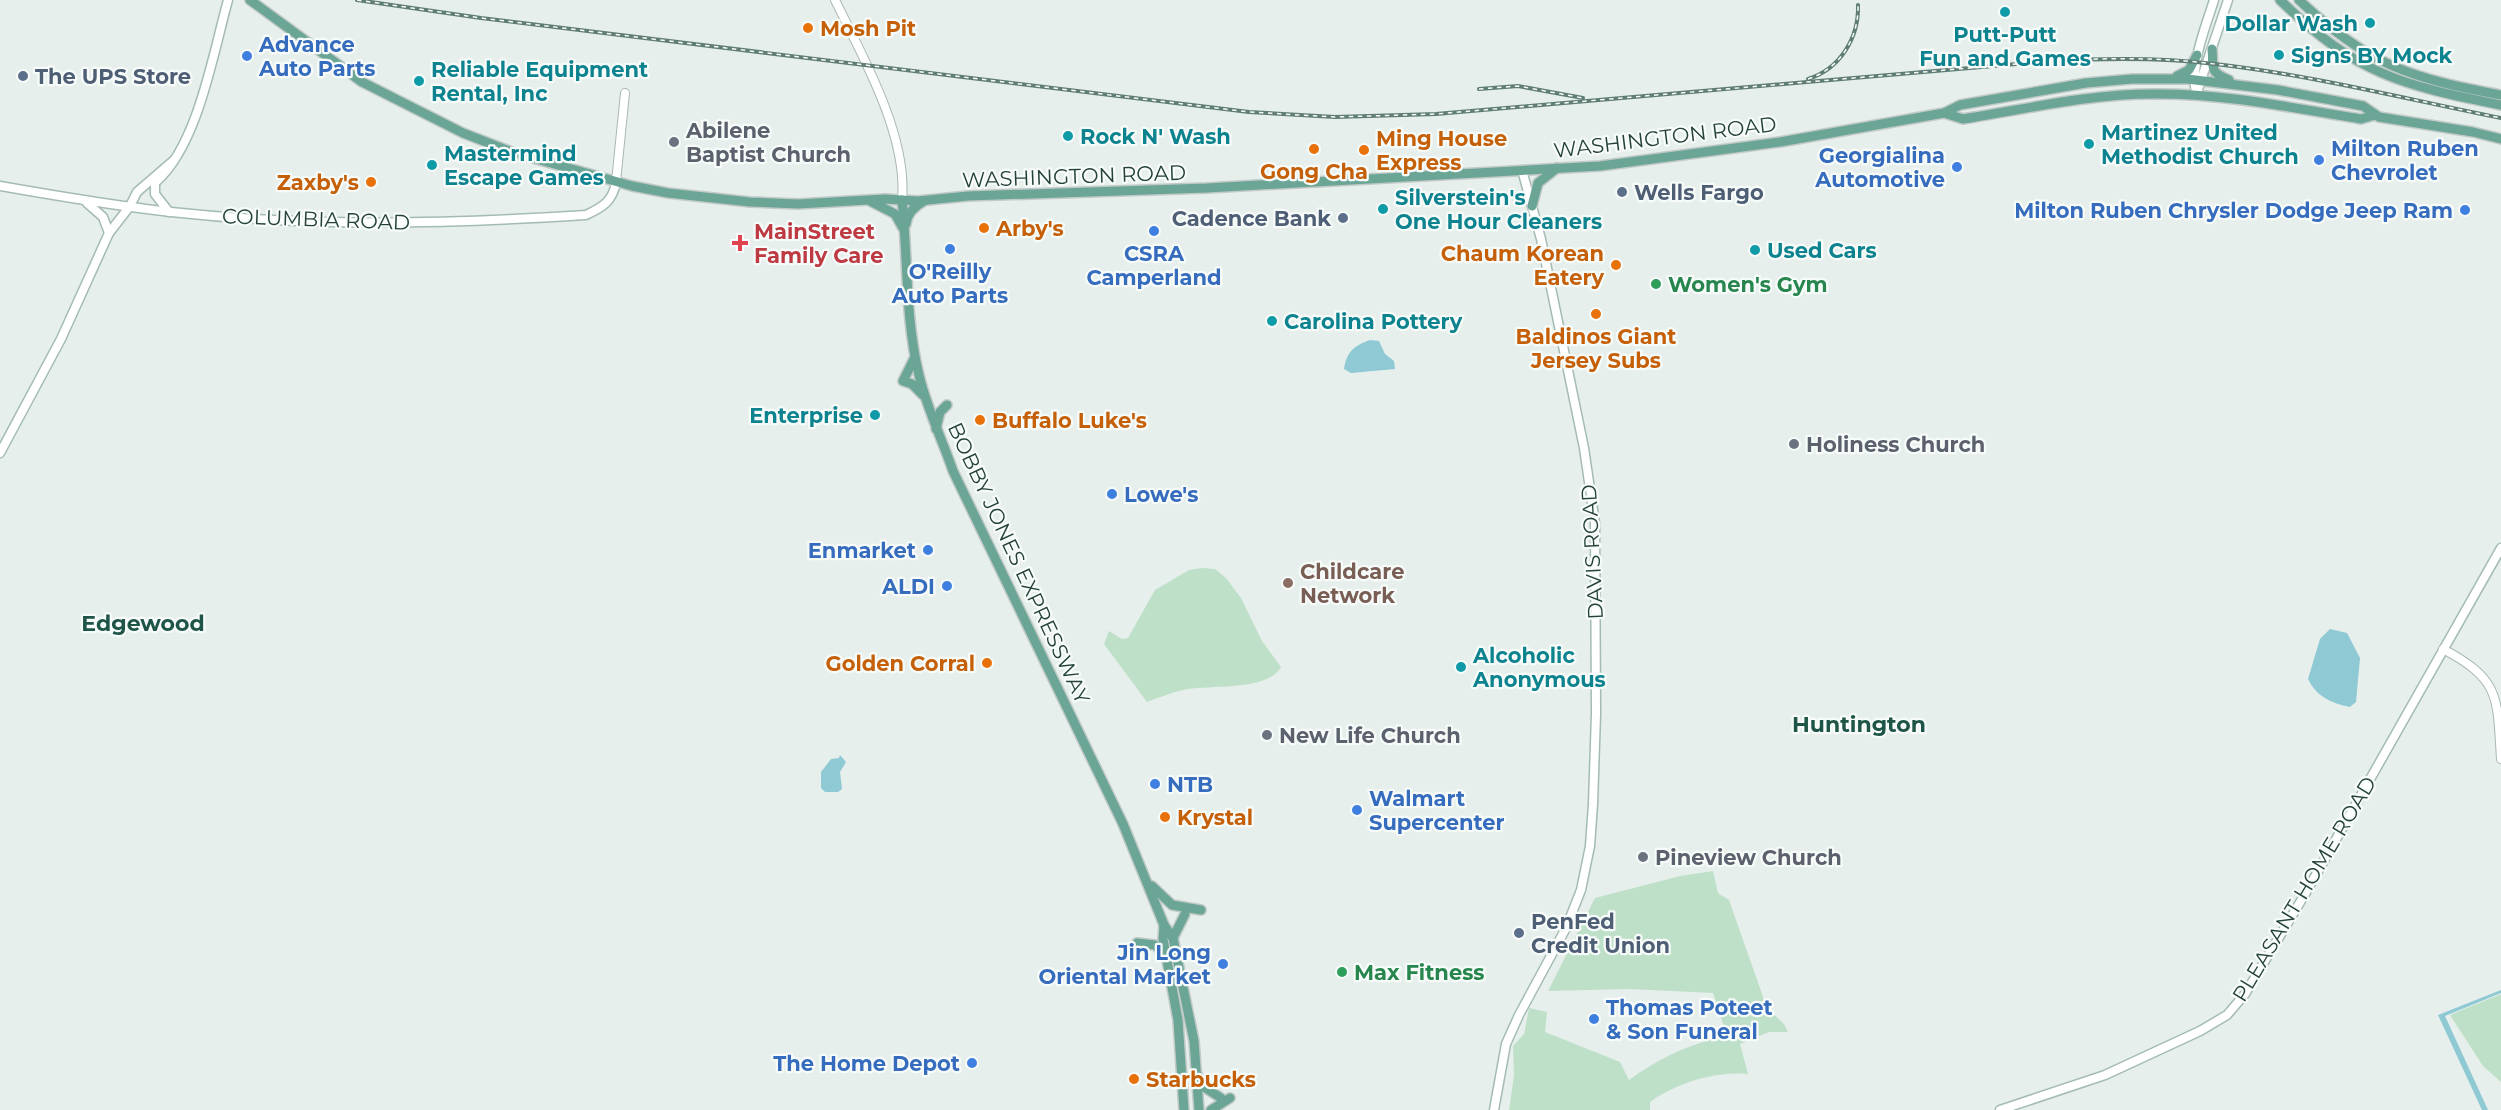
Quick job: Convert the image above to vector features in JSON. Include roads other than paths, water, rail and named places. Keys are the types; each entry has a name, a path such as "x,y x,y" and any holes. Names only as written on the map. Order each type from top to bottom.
{"main road":[{"path":"0,453 62,339 109,233 133,202 169,170 189,133 228,0"},
{"name":"WASHINGTON ROAD","path":"250,0 362,82 418,112 512,152 616,182 668,192 750,202 798,204 867,200 925,201 968,196 1207,188 1600,166 1780,142 1944,113 1960,105 2086,83 2169,78 2237,83 2363,106 2375,115"},
{"path":"2169,78 2187,72 2197,55 2214,0"},
{"path":"2198,80 2212,49 2228,0"},
{"path":"2280,0 2346,56 2387,77 2422,89 2501,105"},
{"path":"2299,0 2326,25 2360,50 2400,70 2427,79 2501,95"},
{"path":"2318,34 2326,25"},
{"path":"2212,49 2213,70 2217,75 2237,83"},
{"path":"2196,95 2197,55"},
{"name":"WASHINGTON ROAD","path":"1944,113 1963,119 2107,96 2196,95 2244,100 2361,119 2375,115 2501,139"},
{"path":"133,202 137,192 173,160"},
{"path":"1532,206 1538,183 1557,168"},
{"name":"DAVIS ROAD","path":"1497,1107 1506,1044 1566,928 1581,890 1590,846 1593,804 1596,630 1594,522 1584,448 1532,206 1522,170"},
{"name":"COLUMBIA ROAD","path":"0,186 84,201 133,202 169,212 322,222 417,223 582,215 597,210 610,200 616,182"},
{"path":"155,183 156,195 169,212"},
{"path":"867,200 895,214 905,232"},
{"name":"BOBBY JONES EXPRESSWAY","path":"903,200 907,283 915,357 925,396 953,471 1123,824 1164,925 1173,938 1186,993 1199,1110"},
{"path":"84,201 103,217 109,233"},
{"path":"905,232 907,218 916,206 925,201"},
{"path":"915,357 903,381 912,384 925,396"},
{"path":"936,429 940,412 947,405"},
{"name":"PLEASANT HOME ROAD","path":"2000,1110 2105,1075 2200,1031 2228,1015 2245,994 2305,894 2501,548"},
{"path":"1148,882 1172,905 1201,910"},
{"path":"1173,938 1185,914"},
{"name":"BOBBY JONES EXPRESSWAY","path":"1164,925 1163,939 1178,1020 1184,1110"},
{"path":"1137,943 1155,945 1167,957"},
{"path":"1197,1076 1204,1086 1226,1098 1211,1110"}],"street":[{"path":"835,0 877,87 896,137 901,162 903,200"},
{"path":"616,182 625,93"},
{"path":"2443,649 2478,670 2494,693 2501,759"}],"water":[{"path":"1370,340 1379,341 1385,354 1394,361 1395,369 1351,373 1344,369 1352,350"},
{"path":"2330,629 2347,633 2360,658 2356,702 2350,707 2325,698 2308,679 2320,639"},
{"path":"840,755 846,762 840,772 842,789 838,792 825,792 821,788 821,772 831,759 839,758"},
{"path":"2501,990 2501,993 2445,1016 2488,1110 2482,1110 2438,1015"}],"railway":[{"path":"357,0 481,18 1249,112 1335,117 1436,114 2051,61 2133,59 2195,62 2287,74 2501,118"},
{"path":"1808,79 1829,68 1845,51 1855,29 1858,5"},
{"path":"1479,89 1518,86 1583,98"}],"place":[{"name":"Putt-Putt Fun and Games","path":"2005,12"},
{"name":"Dollar Wash","path":"2370,23"},
{"name":"Mosh Pit","path":"808,28"},
{"name":"Signs BY Mock","path":"2279,55"},
{"name":"Advance Auto Parts","path":"247,56"},
{"name":"The UPS Store","path":"23,76"},
{"name":"Reliable Equipment Rental, Inc","path":"419,81"},
{"name":"Rock N' Wash","path":"1068,136"},
{"name":"Abilene Baptist Church","path":"674,142"},
{"name":"Martinez United Methodist Church","path":"2089,144"},
{"name":"Gong Cha","path":"1314,149"},
{"name":"Ming House Express","path":"1364,150"},
{"name":"Milton Ruben Chevrolet","path":"2319,160"},
{"name":"Mastermind Escape Games","path":"432,165"},
{"name":"Georgialina Automotive","path":"1957,167"},
{"name":"Zaxby's","path":"371,182"},
{"name":"Wells Fargo","path":"1622,192"},
{"name":"Silverstein's One Hour Cleaners","path":"1383,209"},
{"name":"Milton Ruben Chrysler Dodge Jeep Ram","path":"2465,210"},
{"name":"Cadence Bank","path":"1343,218"},
{"name":"Arby's","path":"984,228"},
{"name":"CSRA Camperland","path":"1154,231"},
{"name":"MainStreet Family Care","path":"740,243"},
{"name":"O'Reilly Auto Parts","path":"950,249"},
{"name":"Used Cars","path":"1755,250"},
{"name":"Chaum Korean Eatery","path":"1616,265"},
{"name":"Women's Gym","path":"1656,284"},
{"name":"Baldinos Giant Jersey Subs","path":"1596,314"},
{"name":"Carolina Pottery","path":"1272,321"},
{"name":"Enterprise","path":"875,415"},
{"name":"Buffalo Luke's","path":"980,420"},
{"name":"Holiness Church","path":"1794,444"},
{"name":"Lowe's","path":"1112,494"},
{"name":"Enmarket","path":"928,550"},
{"name":"Childcare Network","path":"1288,583"},
{"name":"ALDI","path":"947,586"},
{"name":"Golden Corral","path":"987,663"},
{"name":"Alcoholic Anonymous","path":"1461,667"},
{"name":"New Life Church","path":"1267,735"},
{"name":"NTB","path":"1155,784"},
{"name":"Walmart Supercenter","path":"1357,810"},
{"name":"Krystal","path":"1165,817"},
{"name":"Pineview Church","path":"1643,857"},
{"name":"PenFed Credit Union","path":"1519,933"},
{"name":"Jin Long Oriental Market","path":"1223,964"},
{"name":"Max Fitness","path":"1342,972"},
{"name":"Thomas Poteet & Son Funeral","path":"1594,1019"},
{"name":"The Home Depot","path":"972,1063"},
{"name":"Starbucks","path":"1134,1079"}],"district":[{"name":"Edgewood","path":"143,623"},
{"name":"Huntington","path":"1859,724"}]}
